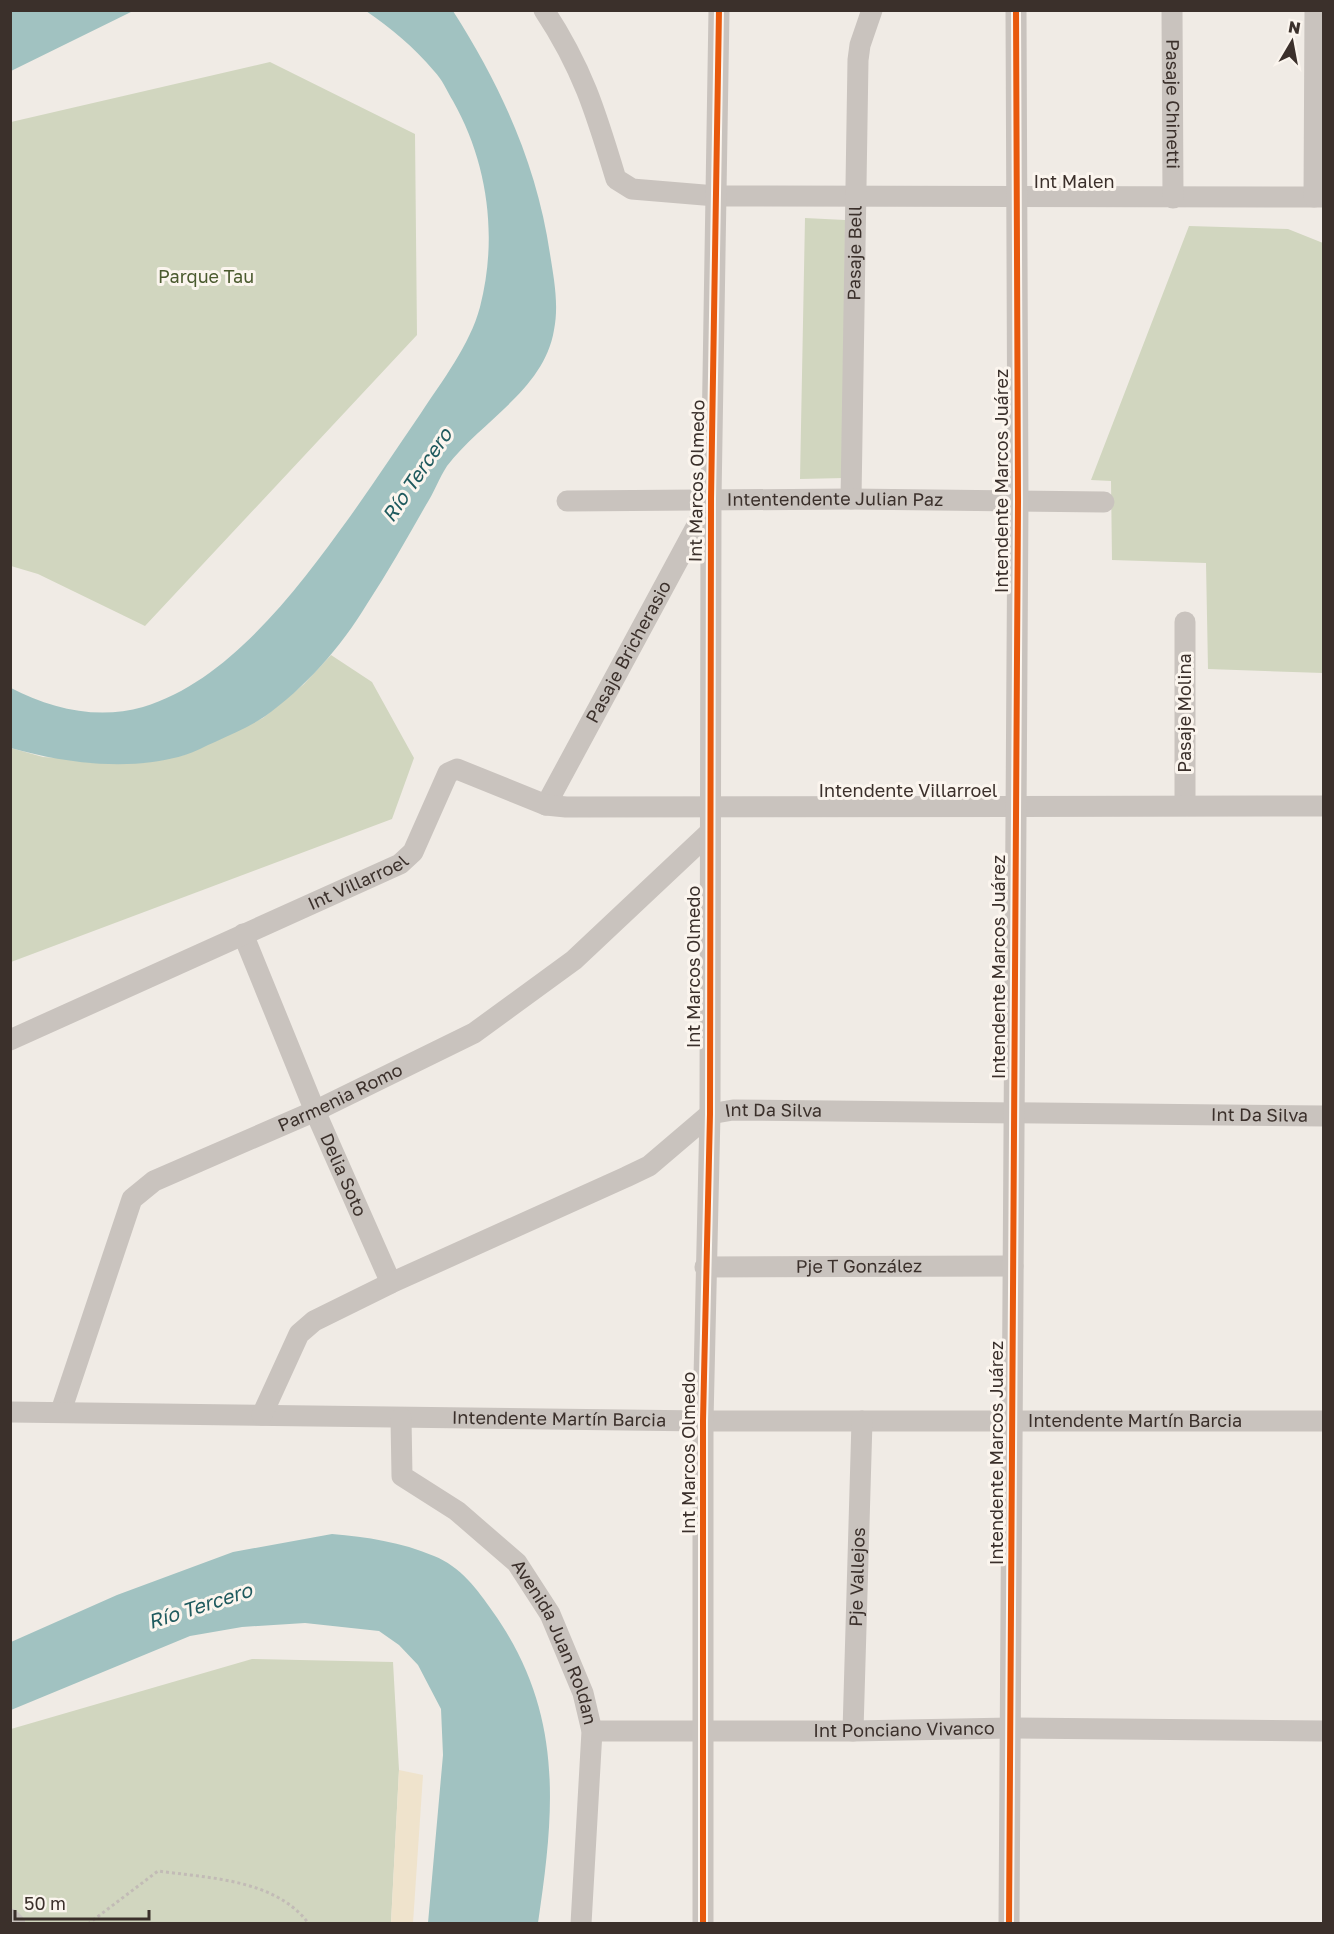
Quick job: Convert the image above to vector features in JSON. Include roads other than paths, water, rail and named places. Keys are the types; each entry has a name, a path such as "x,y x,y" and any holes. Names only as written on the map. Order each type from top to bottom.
{"street":[{"name":"Int Malen","path":"544,10 565,42 584,79 616,179 632,189 716,196 1319,197"},
{"name":"Int Marcos Olmedo","path":"703,1923 703,1421 710,1114 708,807 719,10"},
{"name":"Pasaje Bell","path":"851,499 858,60 860,45 872,10"},
{"name":"Intendente Marcos Juárez","path":"1009,1923 1014,806 1018,501 1016,10"},
{"name":"Pasaje Chinetti","path":"1172,10 1173,198"},
{"path":"1315,10 1319,197"},
{"name":"Pasaje Bricherasio","path":"546,805 711,499"},
{"name":"Intentendente Julian Paz","path":"567,501 851,499 1104,502"},
{"name":"Pasaje Molina","path":"1185,622 1185,805"},
{"name":"Int Villarroel","path":"10,1040 400,864 413,852 448,772 457,769 546,805 708,807"},
{"name":"Intendente Villarroel","path":"708,807 1323,806"},
{"name":"Parmenia Romo","path":"61,1411 132,1199 153,1181 315,1111 474,1033 574,960 708,834"},
{"name":"Delia Soto","path":"243,933 315,1111 391,1283"},
{"name":"Int Da Silva","path":"262,1415 299,1334 314,1321 391,1283 649,1166 710,1114 733,1110 1323,1116"},
{"name":"Pje T González","path":"705,1267 1013,1266"},
{"name":"Intendente Martín Barcia","path":"10,1412 703,1421 1012,1423 1323,1421"},
{"name":"Avenida Juan Roldan","path":"401,1418 402,1476 457,1511 517,1563 550,1614 583,1693 592,1731 581,1923"},
{"name":"Pje Vallejos","path":"853,1731 862,1421"},
{"name":"Int Ponciano Vivanco","path":"592,1731 853,1731 1010,1728 1323,1731"},
{"path":"10,1919 15,1923"}],"water":[{"path":"11,10 133,10 133,11 11,71"},
{"name":"Río Tercero","path":"366,11 453,11 487,68 515,127 544,221 556,302 554,330 548,351 525,388 447,466 390,567 346,636 308,680 279,706 252,724 189,754 164,760 120,764 97,763 53,758 11,748 11,688 58,707 92,712 126,711 175,694 205,676 233,654 284,602 329,545 438,388 470,335 480,307 485,281 489,227 482,175 475,150 453,101 437,74 402,38"},
{"name":"Río Tercero","path":"332,1534 396,1544 443,1560 475,1587 516,1649 532,1687 543,1724 548,1762 550,1800 548,1840 538,1923 428,1923 443,1755 441,1709 418,1665 399,1645 379,1631 305,1623 242,1627 190,1636 11,1710 11,1642 117,1595 233,1552"}],"park label":[{"name":"Parque Tau","path":"206,277"}]}
